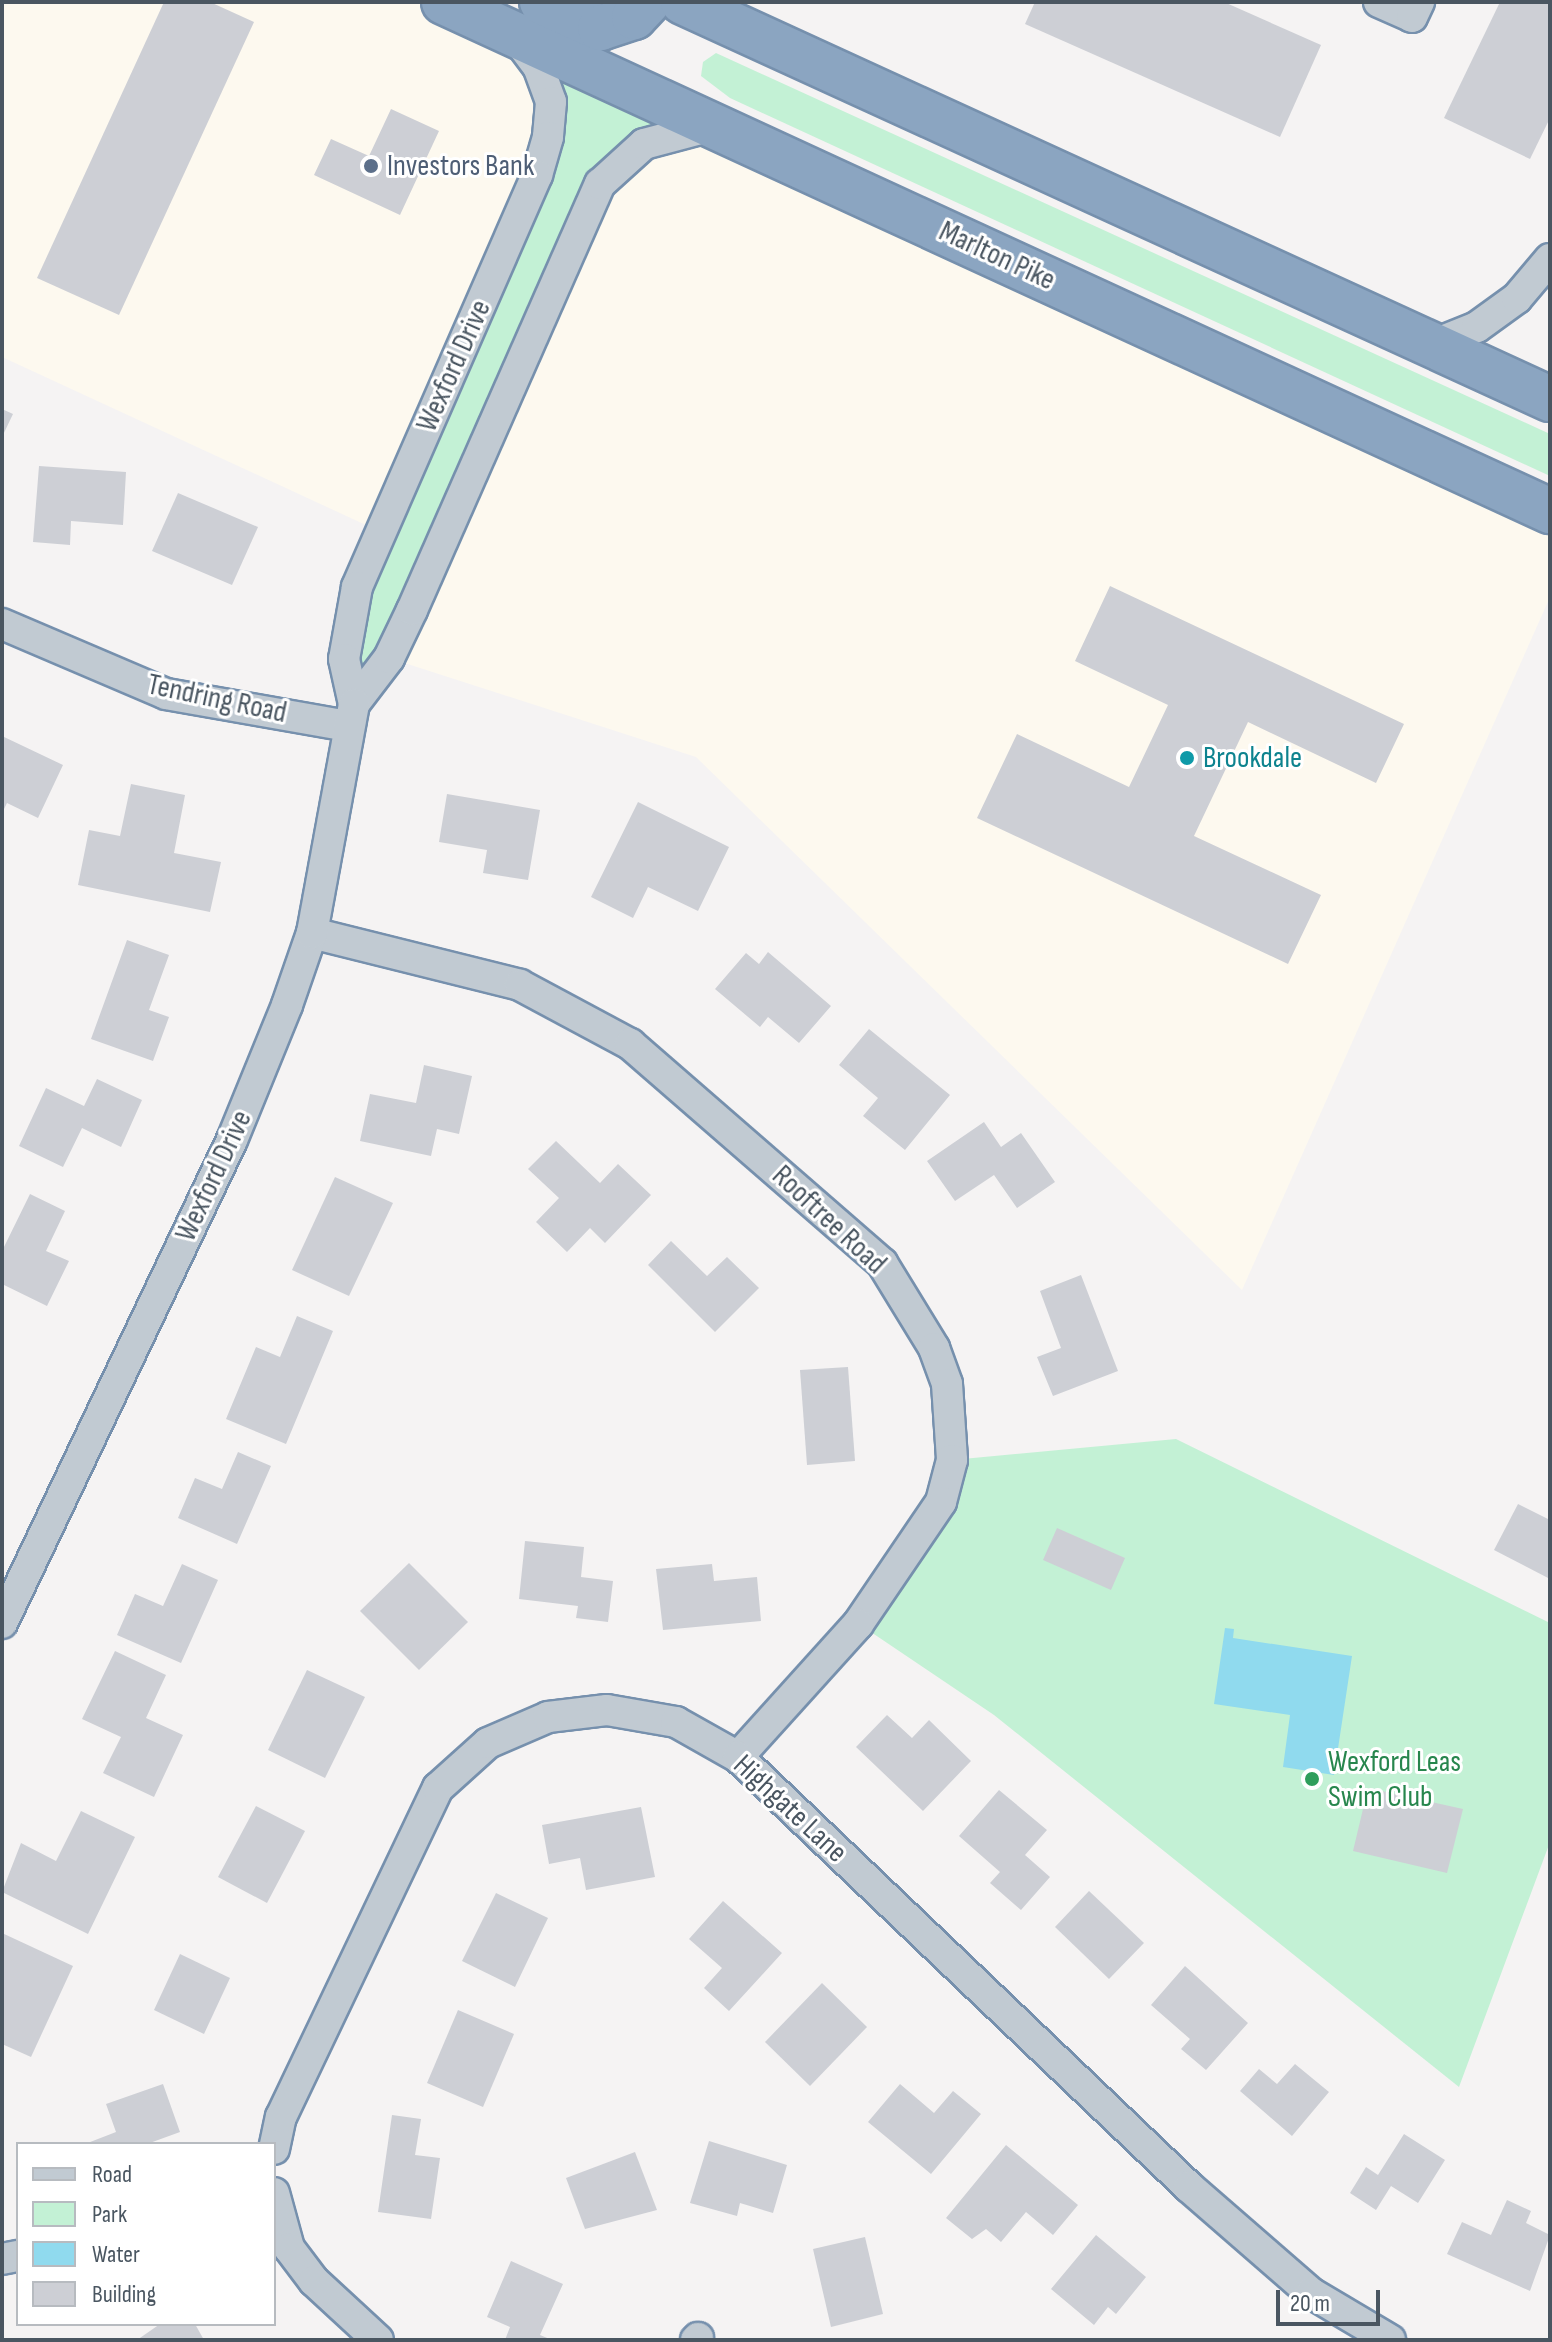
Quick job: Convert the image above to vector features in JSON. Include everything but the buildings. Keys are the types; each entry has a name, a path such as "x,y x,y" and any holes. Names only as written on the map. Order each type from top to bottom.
{"highway":[{"name":"Marlton Pike","path":"444,2 1550,511"},
{"path":"542,2 600,28 634,17 648,2"},
{"path":"683,2 1550,399"}],"street":[{"path":"1379,2 1412,17 1419,2"},
{"name":"Wexford Drive","path":"2,1623 232,1140 312,933 351,715 344,659 357,587 537,175 548,137 551,102 538,66 514,35"},
{"name":"Wexford Drive","path":"351,715 389,658 412,610 600,184 644,144 712,126"},
{"path":"1432,345 1477,327 1517,298 1550,259"},
{"name":"Tendring Road","path":"2,624 166,694 351,715"},
{"name":"Rooftree Road","path":"312,933 520,985 630,1044 882,1263 934,1348 947,1384 952,1460 941,1502 858,1624 738,1757"},
{"name":"Highgate Lane","path":"276,2142 281,2117 438,1788 488,1743 548,1717 607,1710 676,1722 738,1757 1189,2187 1311,2293 1390,2340"},
{"path":"276,2215 289,2248 314,2281 378,2340"}],"shaded area":[{"path":"2,2 444,2 514,35 551,102 381,532 2,357"},
{"path":"712,126 1550,511 1550,597 1242,1290 696,757 389,658 618,163"}],"green space":[{"path":"716,53 1550,434 1550,476 730,98 701,76 703,62"},
{"path":"538,66 712,126 618,163 354,704 357,587 537,176"},
{"name":"Wexford Leas Swim Club","path":"1176,1439 1550,1623 1550,1842 1459,2087 994,1715 859,1624 952,1460"}],"water":[{"path":"1225,1628 1234,1629 1233,1638 1352,1656 1334,1775 1283,1767 1290,1715 1214,1704"}],"place":[{"name":"Investors Bank","path":"371,166"},
{"name":"Brookdale","path":"1187,758"},
{"name":"Wexford Leas Swim Club","path":"1312,1779"}]}
